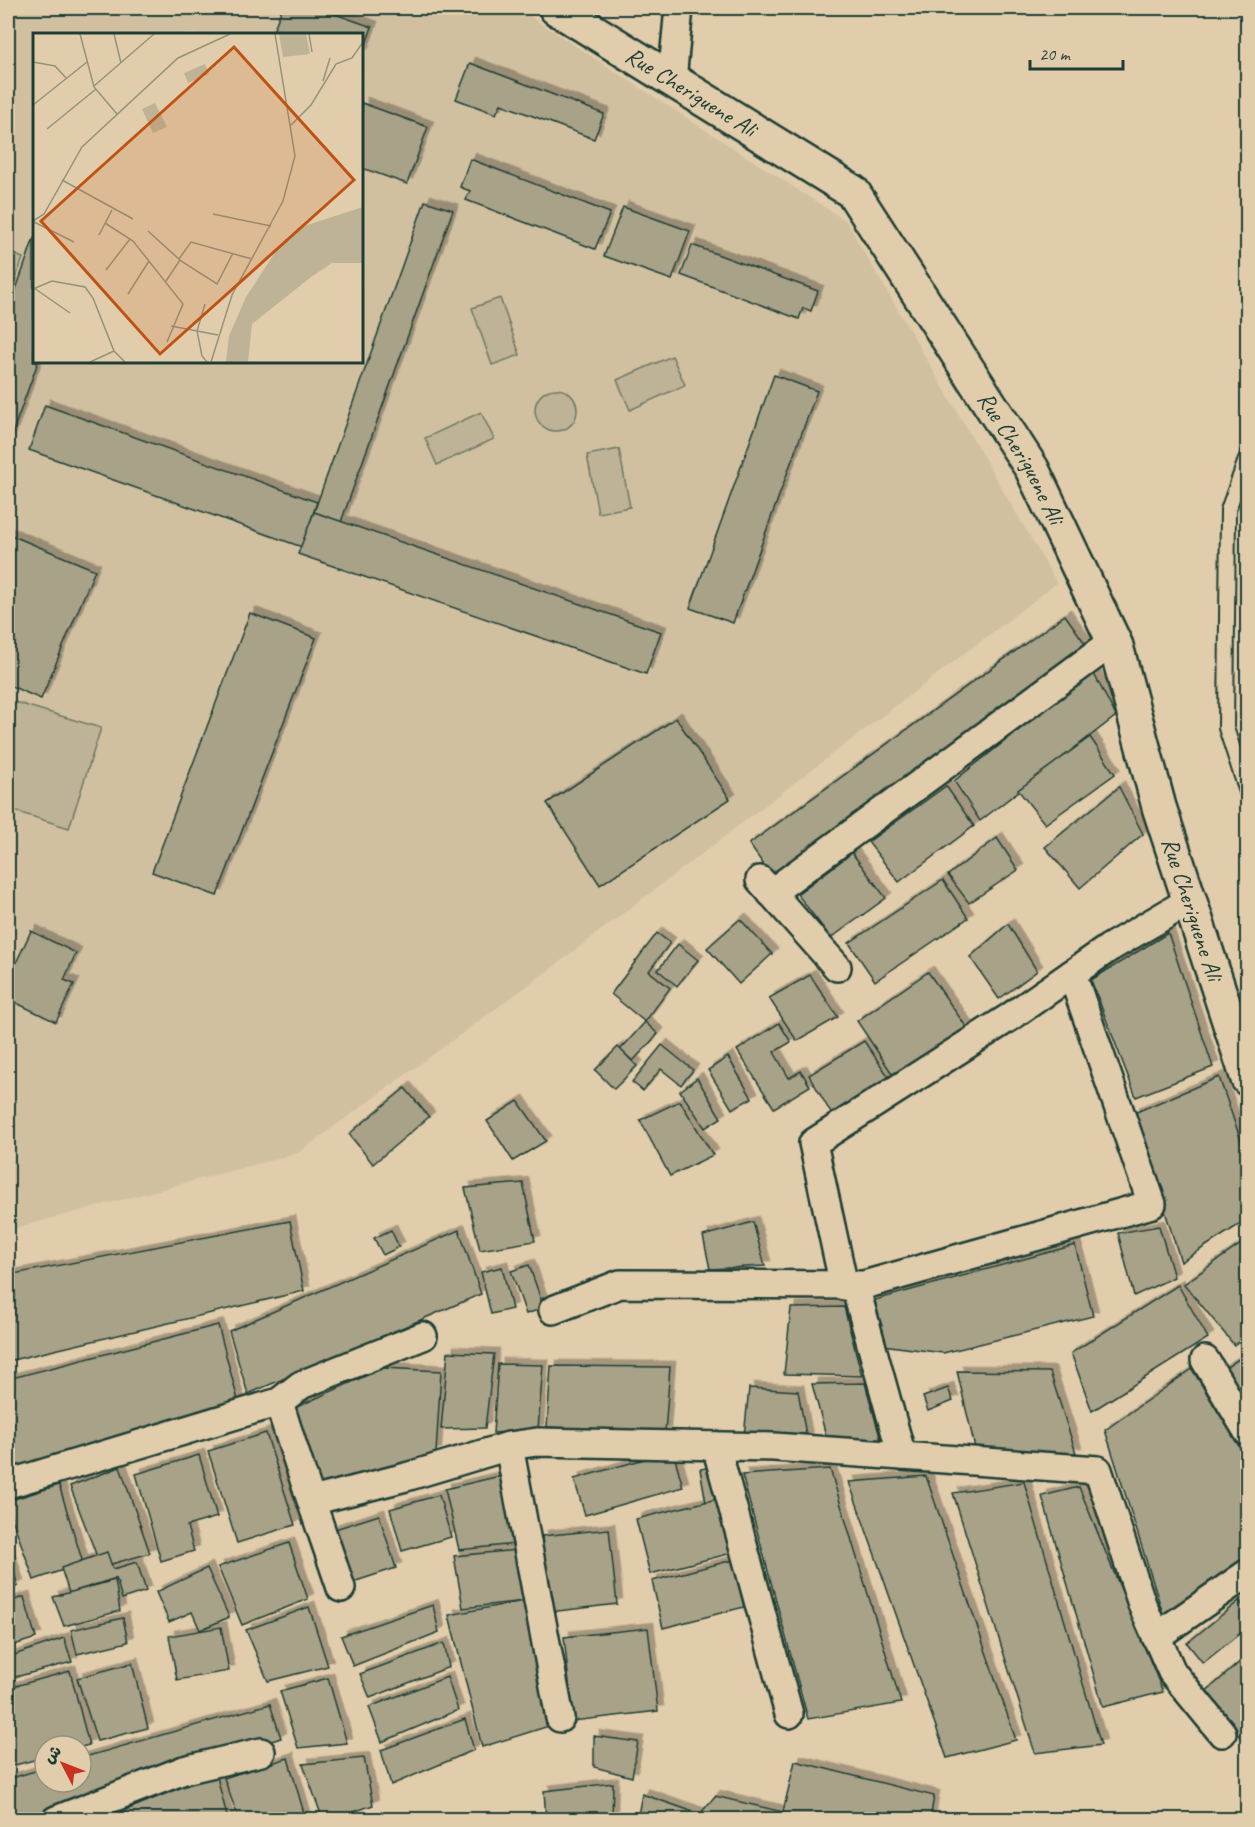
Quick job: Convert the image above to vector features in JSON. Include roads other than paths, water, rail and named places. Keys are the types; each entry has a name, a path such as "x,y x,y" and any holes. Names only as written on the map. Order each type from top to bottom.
{"main road":[{"name":"Rue Cheriguene Ali","path":"556,8 853,192 1032,469 1114,641 1159,807 1248,1079"}],"street":[{"path":"672,80 679,8"},
{"path":"837,967 764,886 1114,641"},
{"path":"902,1456 850,1286 813,1143 1010,1017 1109,948 1189,901"},
{"path":"553,1310 621,1284 864,1286 1152,1204 1072,974"},
{"path":"8,1484 279,1402 301,1385 423,1336"},
{"path":"1204,1360 1248,1432"},
{"path":"279,1402 299,1471 312,1501 341,1588"},
{"path":"312,1501 406,1477 509,1446 537,1442 774,1447 1098,1470 1142,1604 1172,1672 1222,1733"},
{"path":"509,1446 560,1718"},
{"path":"716,1446 789,1714"},
{"path":"1156,1637 1248,1573"},
{"path":"56,1820 184,1770 261,1752"}],"lane":[{"path":"1248,454 1228,510 1226,716 1226,728 1248,795"}]}
